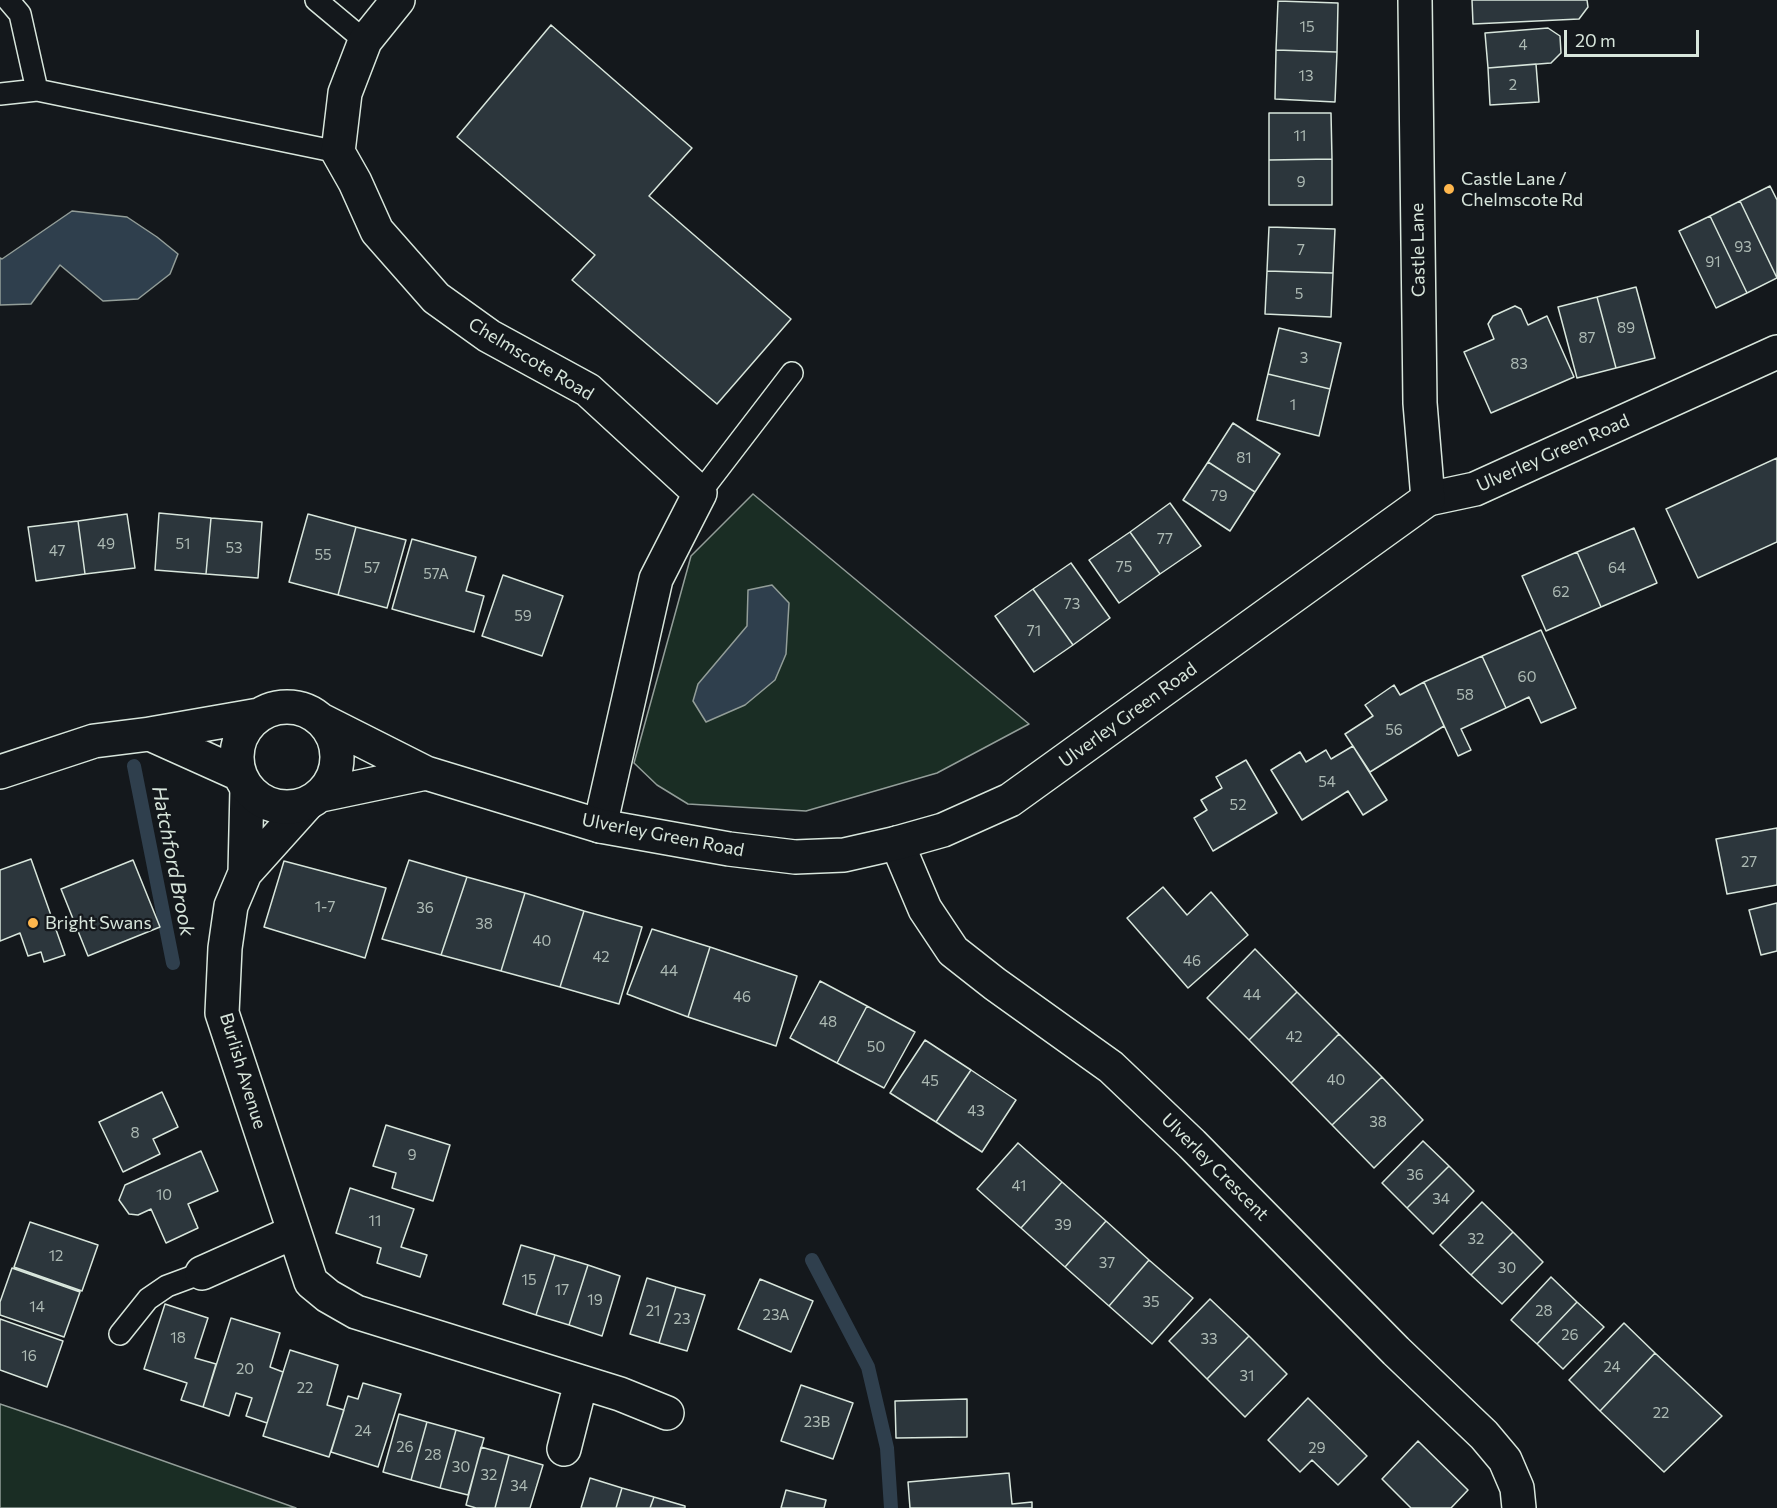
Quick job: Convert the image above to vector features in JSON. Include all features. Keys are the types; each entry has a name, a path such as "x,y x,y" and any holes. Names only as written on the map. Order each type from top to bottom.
{"street":[{"path":"338,152 345,93 365,41 398,0"},
{"name":"Castle Lane","path":"1415,0 1420,403 1428,499"},
{"name":"Chelmscote Road","path":"338,152 355,182 376,231 436,298 489,336 588,390 700,493"},
{"name":"Ulverley Green Road","path":"321,720 426,773 600,826 729,849 795,857 844,855 897,843 943,830 1010,800 1428,499 1475,489 1777,352"},
{"path":"600,826 656,579 700,493"},
{"path":"0,772 94,741 150,735 291,707 307,711 321,720 332,733 337,749 338,766 331,782 314,799 291,808 274,807 258,799 243,781 150,735"},
{"path":"243,781 237,757 240,741 248,726 259,715"},
{"name":"Ulverley Green Road","path":"314,799 426,773"},
{"name":"Burlish Avenue","path":"243,781 245,873"},
{"name":"Burlish Avenue","path":"314,799 245,873 231,906 225,948 222,1012 311,1282 328,1296 356,1312 620,1394 667,1413"},
{"name":"Ulverley Crescent","path":"897,843 925,909 952,951 1111,1067 1192,1144 1396,1351 1484,1436 1505,1460 1517,1488 1519,1508"},
{"path":"202,1273 294,1232"},
{"path":"564,1449 581,1382"}],"lane":[{"path":"8,0 20,14 37,90"},
{"path":"316,0 365,41"},
{"path":"0,94 37,90 338,152"},
{"path":"700,493 792,373"},
{"path":"120,1334 148,1299 167,1286 202,1273"}],"green space":[{"path":"753,494 1029,724 937,773 806,811 688,804 657,785 634,763 691,556"},
{"path":"0,1404 65,1426 296,1508 0,1508"}],"water":[{"path":"72,211 127,217 178,254 170,274 138,299 103,301 60,265 31,304 0,305 0,258 2,259"},
{"path":"772,585 789,603 786,654 775,680 745,705 706,722 693,701 698,684 747,626 748,590"}],"building":[{"path":"1472,0 1587,0 1588,7 1579,19 1473,24"},
{"path":"1278,1 1338,3 1337,52 1276,50"},
{"path":"551,25 692,148 649,196 791,319 717,404 572,280 595,255 457,137"},
{"path":"1548,28 1560,36 1561,53 1551,63 1488,68 1485,33"},
{"path":"1276,50 1337,52 1335,102 1275,99"},
{"path":"1536,64 1539,102 1490,105 1488,68"},
{"path":"1269,113 1331,113 1332,159 1269,160"},
{"path":"1332,159 1332,205 1269,205 1269,160"},
{"path":"1770,186 1777,200 1777,278 1740,201"},
{"path":"1740,201 1777,278 1747,293 1710,216"},
{"path":"1710,216 1747,293 1716,308 1679,231"},
{"path":"1269,227 1335,229 1333,273 1267,271"},
{"path":"1267,271 1333,273 1331,317 1265,314"},
{"path":"1636,287 1655,358 1616,368 1597,297"},
{"path":"1597,297 1616,368 1577,378 1558,307"},
{"path":"1515,306 1521,309 1528,325 1547,316 1574,377 1491,413 1464,352 1494,339 1488,324 1493,316"},
{"path":"1279,328 1341,343 1330,389 1268,374"},
{"path":"1268,374 1330,389 1319,436 1257,420"},
{"path":"1233,423 1280,454 1255,492 1208,462"},
{"path":"1777,458 1777,542 1698,578 1666,509"},
{"path":"1208,462 1255,492 1230,531 1183,500"},
{"path":"1170,503 1201,546 1160,574 1130,532"},
{"path":"159,513 211,518 206,574 155,570"},
{"path":"127,514 135,568 85,574 78,521"},
{"path":"308,514 356,527 338,595 289,582"},
{"path":"211,518 262,522 258,578 206,574"},
{"path":"78,521 85,574 36,581 28,527"},
{"path":"356,527 406,540 387,608 338,595"},
{"path":"1634,528 1657,583 1601,607 1577,552"},
{"path":"1130,532 1160,574 1119,603 1089,560"},
{"path":"412,539 476,557 466,591 484,596 474,632 392,609"},
{"path":"1577,552 1601,607 1546,631 1522,576"},
{"path":"1071,563 1110,618 1073,645 1033,589"},
{"path":"503,575 563,596 542,656 482,636"},
{"path":"1033,589 1073,645 1034,672 995,616"},
{"path":"1541,630 1576,708 1541,723 1529,697 1506,708 1482,656"},
{"path":"1482,656 1506,708 1461,729 1471,750 1458,756 1424,682"},
{"path":"1424,682 1444,726 1370,772 1345,734 1373,716 1365,705 1394,685 1400,695"},
{"path":"1353,746 1387,800 1363,815 1348,791 1302,820 1271,770 1300,752 1306,762 1326,750 1331,759"},
{"path":"1246,760 1277,813 1213,851 1194,818 1207,810 1201,800 1222,788 1216,777"},
{"path":"1777,828 1777,885 1727,894 1716,839"},
{"path":"31,859 65,955 44,962 41,952 28,956 20,933 0,941 0,870"},
{"path":"133,860 160,927 88,956 61,889"},
{"path":"409,860 467,877 441,955 382,939"},
{"path":"284,861 386,888 365,958 264,927"},
{"path":"467,877 525,893 501,971 441,955"},
{"path":"1163,887 1187,915 1211,892 1248,935 1188,988 1127,918"},
{"path":"525,893 584,911 560,987 501,971"},
{"path":"1777,903 1777,951 1761,955 1749,910"},
{"path":"584,911 642,927 619,1004 560,987"},
{"path":"652,929 710,947 688,1017 627,994"},
{"path":"710,947 797,976 776,1046 688,1017"},
{"path":"1255,949 1297,992 1249,1040 1207,998"},
{"path":"820,981 867,1006 837,1063 790,1038"},
{"path":"1297,992 1339,1034 1291,1083 1249,1040"},
{"path":"867,1006 915,1032 884,1088 837,1063"},
{"path":"1339,1034 1382,1077 1332,1125 1291,1083"},
{"path":"925,1040 971,1070 936,1122 890,1093"},
{"path":"971,1070 1016,1100 982,1152 936,1122"},
{"path":"1382,1077 1423,1120 1374,1168 1332,1125"},
{"path":"162,1092 178,1127 153,1139 160,1154 123,1172 99,1122"},
{"path":"386,1125 450,1145 433,1201 392,1188 396,1173 373,1166"},
{"path":"1423,1141 1449,1166 1407,1208 1382,1183"},
{"path":"1018,1143 1062,1182 1021,1228 977,1189"},
{"path":"201,1151 218,1191 188,1204 198,1228 166,1243 151,1209 138,1215 129,1214 119,1200 125,1185"},
{"path":"1449,1166 1474,1191 1433,1234 1407,1208"},
{"path":"1062,1182 1106,1221 1065,1267 1021,1228"},
{"path":"350,1188 414,1209 401,1247 427,1255 420,1277 377,1263 381,1248 336,1233"},
{"path":"1482,1202 1513,1232 1471,1275 1440,1245"},
{"path":"1106,1221 1149,1260 1109,1306 1065,1267"},
{"path":"30,1222 98,1245 82,1291 14,1267"},
{"path":"1513,1232 1543,1262 1502,1304 1471,1275"},
{"path":"521,1245 555,1255 536,1315 503,1304"},
{"path":"555,1255 588,1265 569,1325 536,1315"},
{"path":"1149,1260 1193,1298 1152,1344 1109,1306"},
{"path":"588,1265 620,1276 602,1336 569,1325"},
{"path":"12,1268 80,1292 64,1337 0,1315 0,1302"},
{"path":"1551,1277 1577,1302 1537,1344 1511,1320"},
{"path":"647,1278 676,1287 659,1343 630,1334"},
{"path":"760,1279 813,1301 791,1352 738,1329"},
{"path":"676,1287 705,1295 687,1351 659,1343"},
{"path":"1210,1299 1249,1336 1207,1379 1169,1341"},
{"path":"1577,1302 1604,1327 1563,1369 1537,1344"},
{"path":"165,1304 208,1318 195,1358 216,1364 203,1407 181,1400 187,1383 144,1369"},
{"path":"231,1318 280,1333 270,1367 283,1372 267,1423 246,1416 252,1398 236,1393 229,1416 203,1407"},
{"path":"0,1319 63,1341 47,1387 0,1370"},
{"path":"1624,1323 1655,1353 1600,1411 1569,1380"},
{"path":"1249,1336 1287,1374 1245,1417 1207,1379"},
{"path":"290,1350 338,1365 327,1405 344,1410 329,1457 263,1436"},
{"path":"1655,1353 1722,1416 1664,1472 1600,1411"},
{"path":"363,1383 401,1394 378,1467 331,1452 348,1396 358,1399"},
{"path":"801,1385 853,1403 833,1459 781,1441"},
{"path":"1308,1398 1367,1456 1338,1485 1312,1460 1300,1472 1268,1440"},
{"path":"967,1399 967,1437 896,1438 895,1401"},
{"path":"399,1414 427,1422 411,1480 383,1472"},
{"path":"427,1422 456,1430 440,1488 411,1480"},
{"path":"456,1430 484,1438 468,1495 440,1488"},
{"path":"1418,1441 1468,1490 1451,1508 1411,1508 1382,1479"},
{"path":"481,1447 509,1455 495,1508 476,1508 466,1505"},
{"path":"509,1455 543,1465 530,1508 495,1508"},
{"path":"1009,1473 1012,1504 1032,1502 1032,1508 910,1508 908,1482"},
{"path":"590,1478 622,1488 616,1508 581,1508"},
{"path":"622,1488 654,1497 650,1508 616,1508"},
{"path":"786,1490 826,1500 824,1508 781,1508"},
{"path":"654,1497 685,1506 685,1508 650,1508"}],"waterway":[{"name":"Hatchford Brook","path":"134,766 173,963"},
{"name":"Hatchford Brook","path":"812,1260 868,1367 887,1448 891,1508"}],"place":[{"name":"Castle Lane / Chelmscote Rd","path":"1449,189"},
{"name":"Bright Swans","path":"33,923"}]}
